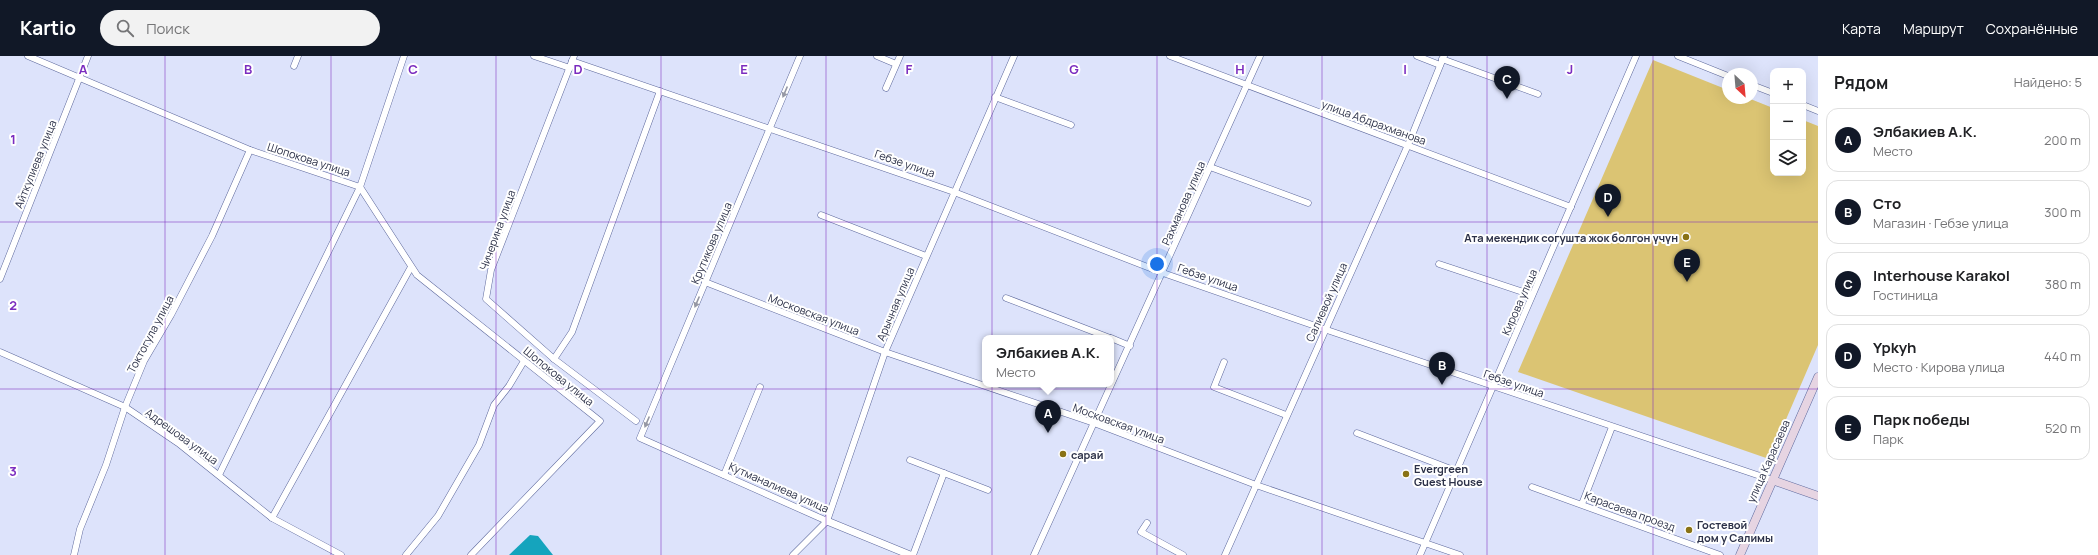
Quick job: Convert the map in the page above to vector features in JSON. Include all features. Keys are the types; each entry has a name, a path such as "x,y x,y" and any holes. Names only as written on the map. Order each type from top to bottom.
{"main road":[{"name":"улица Карасаева","path":"1740,555 1818,377"},
{"name":"Гебзе улица","path":"1772,480 1818,496"}],"street":[{"name":"Шопокова улица","path":"28,56 250,150 360,187 417,275 600,421 471,555"},
{"name":"Айткулиева улица","path":"0,279 88,56"},
{"path":"294,66 298,56"},
{"path":"219,474 360,187 404,56"},
{"path":"534,56 570,68"},
{"name":"Крутикова улица","path":"640,438 800,56"},
{"path":"877,56 896,64"},
{"path":"886,88 900,56"},
{"name":"Арычная улица","path":"793,555 827,521 885,352 1014,56"},
{"name":"улица Абдрахманова","path":"1170,56 1571,207"},
{"name":"Рахманова улица","path":"1114,381 1260,56"},
{"path":"1417,56 1442,60 1538,94"},
{"name":"Кирова улица","path":"1420,555 1636,56"},
{"path":"1678,56 1722,74"},
{"name":"Чичерина улица","path":"573,58 491,270 486,299 554,359 636,421"},
{"name":"Гебзе улица","path":"573,58 660,91 770,127 954,192 1163,273 1492,387 1772,480"},
{"name":"Салиевой улица","path":"1225,555 1324,329 1408,145 1442,60"},
{"path":"1758,87 1770,92"},
{"path":"554,359 572,332 660,91"},
{"path":"995,97 1071,125"},
{"path":"1806,106 1818,111"},
{"name":"Токтогула улица","path":"74,555 80,529 106,465 125,407 144,361 172,315 212,236 250,150"},
{"path":"1210,167 1308,203"},
{"path":"821,215 926,256"},
{"path":"1439,264 1532,295"},
{"path":"272,518 411,267"},
{"name":"Московская улица","path":"705,282 885,352 982,385"},
{"path":"1006,298 1102,335"},
{"path":"1114,340 1130,346"},
{"name":"Адрешова улица","path":"0,352 125,407 178,443 219,474 272,518 341,555"},
{"path":"406,555 438,516 479,445 494,405 509,386 524,361"},
{"path":"1224,362 1214,387 1286,415"},
{"path":"724,475 760,387"},
{"name":"Московская улица","path":"987,387 1094,424 1256,485 1460,555"},
{"name":"Рахманова улица","path":"1034,555 1111,387"},
{"path":"1582,504 1612,427"},
{"path":"1356,433 1456,472"},
{"name":"Кутманалиева улица","path":"640,438 827,521 910,555"},
{"path":"910,460 988,490"},
{"path":"913,555 944,473"},
{"name":"Карасаева проезд","path":"1532,487 1720,555"},
{"path":"1147,523 1141,532 1183,555"}],"shaded area":[{"path":"1653,60 1722,88 1722,104 1758,104 1758,102 1770,107 1770,176 1806,176 1806,121 1818,126 1818,345 1769,459 1518,372"}],"water":[{"path":"530,535 538,536 553,555 509,555"}],"place":[{"name":"Interhouse Karakol","path":"1507,99"},
{"name":"Ypkyh","path":"1608,217"},
{"name":"Ата мекендик согушта жок болгон үчүн","path":"1686,237"},
{"name":"Парк победы","path":"1687,282"},
{"name":"Сто","path":"1442,385"},
{"name":"Элбакиев А.К.","path":"1048,433"},
{"name":"сарай","path":"1063,454"},
{"name":"Evergreen Guest House","path":"1406,474"},
{"name":"Гостевой дом у Салимы","path":"1689,530"}]}
